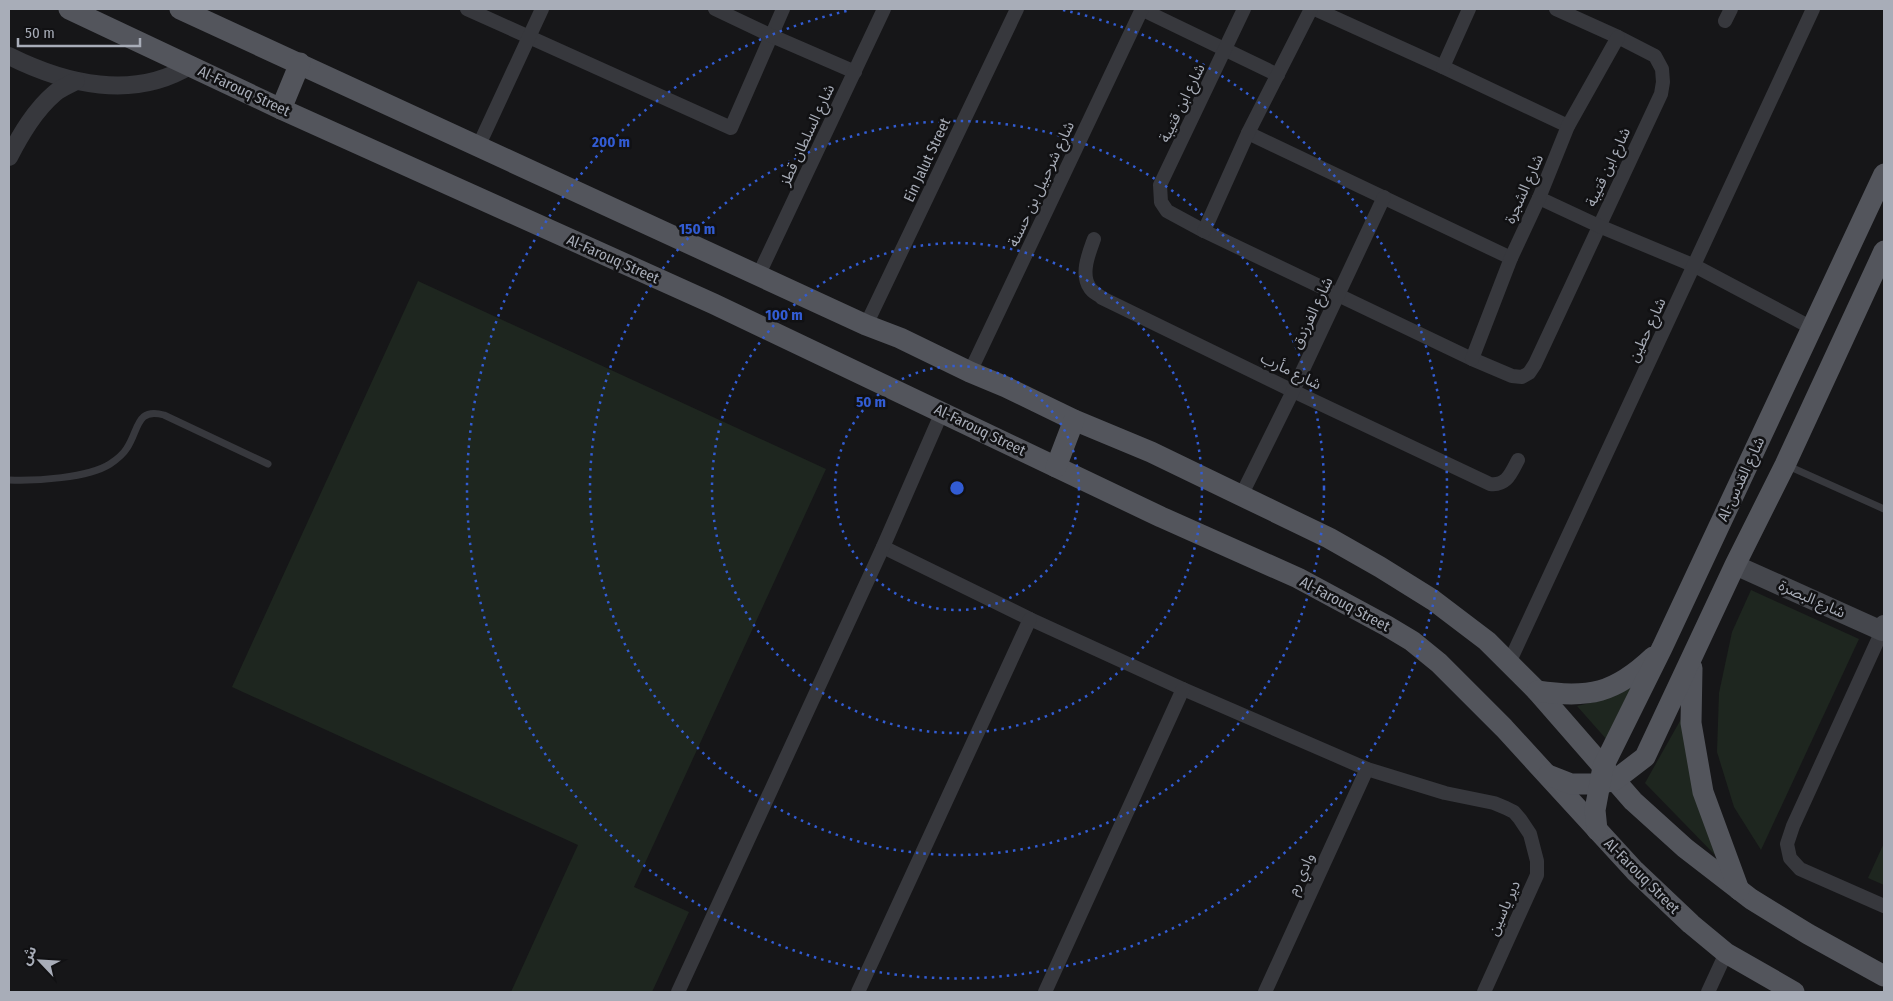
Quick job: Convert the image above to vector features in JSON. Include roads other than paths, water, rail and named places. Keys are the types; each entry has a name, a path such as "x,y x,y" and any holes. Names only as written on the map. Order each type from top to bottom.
{"main road":[{"name":"Al-Farouq Street","path":"70,9 281,109 714,304 1056,467 1298,578 1387,626 1412,641 1439,663 1504,728 1635,871 1691,924 1726,953 1794,992"},
{"path":"191,11 478,147 759,274 866,325 900,338 1074,420 1151,452 1329,538 1380,567 1433,600 1486,641 1537,691 1606,777 1685,848 1739,890 1808,934 1884,976"},
{"path":"281,109 300,63"},
{"name":"Al-شارع القدس","path":"1596,830 1595,810 1606,777 1662,648 1884,174"},
{"path":"1547,775 1571,784 1606,777 1645,757 1735,565 1786,465 1884,251"},
{"path":"1056,467 1074,420"},
{"name":"شارع البصرة","path":"1735,565 1883,628"},
{"path":"1537,691 1561,695 1590,693 1613,687 1636,674 1662,648"},
{"path":"1692,660 1691,723 1701,784 1739,890"}],"street":[{"path":"467,9 731,128 783,9"},
{"path":"478,147 542,9"},
{"path":"715,9 855,72"},
{"name":"شارع السلطان قطز","path":"759,274 884,9"},
{"name":"Ein Jalut Street","path":"866,325 1017,9"},
{"path":"1142,9 1278,74"},
{"name":"شارع شرحبيل بن حسنة","path":"970,372 1142,9"},
{"name":"شارع ابن قتيبة","path":"1204,231 1167,211 1161,202 1160,185 1244,9"},
{"path":"1472,359 1204,231 1248,134 1313,9 1568,126"},
{"path":"1443,67 1469,9"},
{"name":"شارع ابن قتيبة","path":"1472,359 1512,376 1522,377 1535,364 1661,94 1663,82 1662,69 1655,56 1556,9"},
{"name":"شارع حطين","path":"1509,664 1813,9"},
{"name":"شارع الشجرة","path":"1472,359 1511,258 1539,198 1568,126 1618,37"},
{"path":"9,56 41,71 76,81 119,85 148,83 172,76 191,65"},
{"path":"9,157 27,126 41,107 56,92 76,81"},
{"path":"1248,134 1511,258"},
{"name":"شارع الفرزدق","path":"1242,496 1384,197"},
{"path":"1539,198 1599,226 1695,266 1812,328"},
{"name":"شارع مأرب","path":"1094,239 1086,263 1086,274 1089,287 1102,298 1490,484 1501,484 1505,481 1518,460"},
{"path":"678,992 883,548 942,412"},
{"path":"883,548 1030,619 1183,689 1367,769"},
{"path":"858,992 1030,619"},
{"path":"1883,628 1793,826 1787,844 1790,858 1800,869 1884,906"},
{"path":"1046,992 1183,689"},
{"name":"دير ياسين","path":"1367,769 1445,792 1494,803 1514,812 1530,834 1537,861 1537,875 1484,992"},
{"name":"وادي رم","path":"1265,992 1367,769"},
{"path":"1708,992 1726,953"}],"lane":[{"path":"9,480 25,481 75,476 110,464 127,449 142,418 147,413 154,412 268,464"},
{"path":"1786,465 1884,508"}]}
